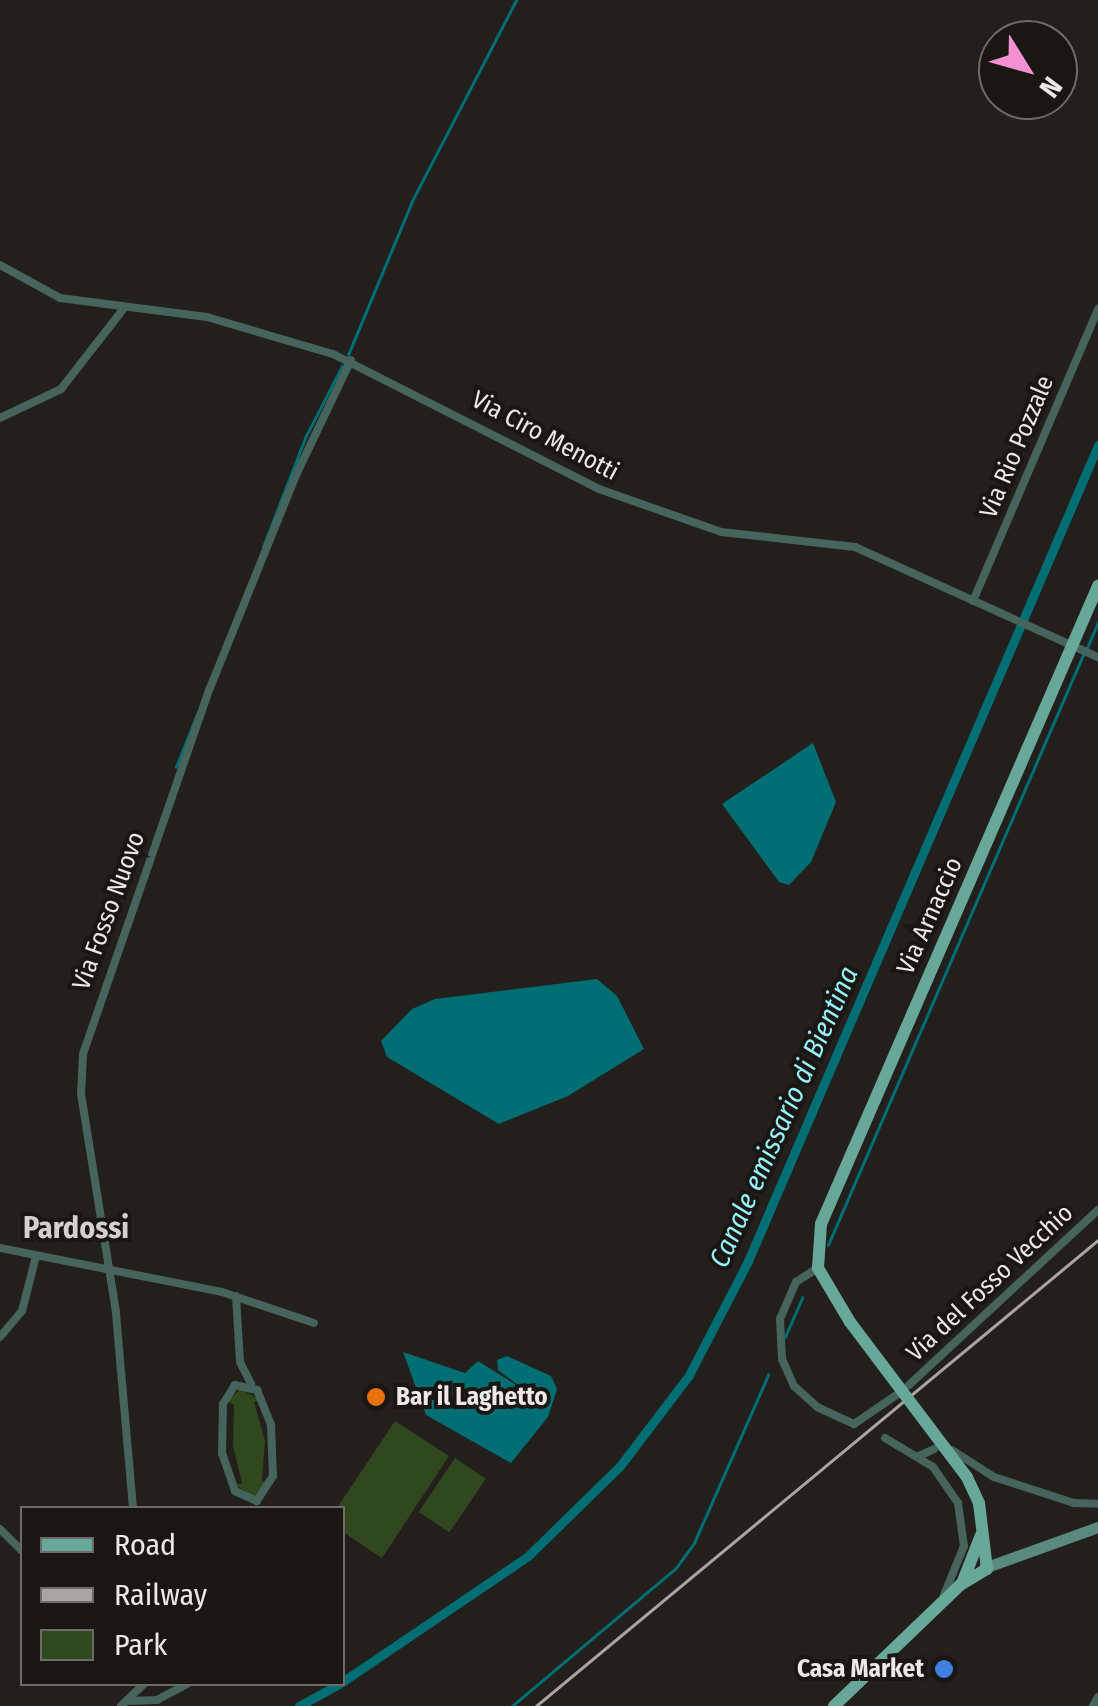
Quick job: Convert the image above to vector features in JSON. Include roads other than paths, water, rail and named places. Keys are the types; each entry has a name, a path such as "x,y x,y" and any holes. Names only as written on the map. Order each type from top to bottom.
{"main road":[{"name":"Via Arnaccio","path":"818,1268 826,1212 1085,652 1098,586"},
{"path":"818,1268 850,1322 967,1477 982,1528 985,1571"},
{"path":"834,1706 960,1585 1011,1559 1098,1528"},
{"path":"983,1545 1011,1559"},
{"path":"960,1585 983,1545"}],"street":[{"name":"Via Ciro Menotti","path":"0,265 50,295 220,320 351,360 570,476 654,510 721,532 855,547 1085,652"},
{"path":"0,418 60,389 124,308"},
{"name":"Via Rio Pozzale","path":"973,601 1098,309"},
{"name":"Via Fosso Nuovo","path":"133,1506 110,1269 81,1094 89,1027 210,688 296,474 351,360"},
{"name":"Via del Fosso Vecchio","path":"909,1385 1098,1210"},
{"path":"0,1248 236,1296 314,1324"},
{"path":"0,1336 22,1311 36,1256"},
{"name":"Via del Fosso Vecchio","path":"818,1268 801,1276 782,1311 782,1359 802,1396 848,1422 860,1422 898,1394"},
{"path":"236,1296 240,1362 235,1385 224,1404 221,1446 229,1481 248,1506"},
{"path":"240,1362 266,1405 274,1440 273,1476 259,1506"},
{"path":"235,1385 254,1388"},
{"path":"884,1438 920,1456 950,1489 964,1529 957,1571 937,1607"},
{"path":"920,1456 934,1448"},
{"path":"952,1450 994,1477 1066,1502 1098,1504"},
{"path":"242,1498 264,1498"},
{"path":"0,1529 20,1549"},
{"path":"125,1704 143,1686"},
{"path":"145,1686 160,1700"},
{"path":"125,1704 160,1700 183,1686"},
{"path":"1092,1706 1098,1697"}],"water":[{"path":"813,743 836,802 811,862 789,885 779,882 722,804"},
{"path":"597,979 617,996 644,1049 568,1096 499,1124 387,1057 381,1041 412,1009 435,999"},
{"path":"403,1352 465,1373 478,1361 529,1393 498,1370 497,1360 507,1356 551,1376 557,1389 548,1417 511,1463 426,1415"}],"waterway":[{"path":"348,355 412,201 516,0"},
{"path":"263,547 305,438 342,366"},
{"name":"Canale emissario di Bientina","path":"345,1680 528,1556 620,1466 689,1375 748,1261 1098,445"},
{"path":"1087,648 1098,622"},
{"path":"828,1245 1083,655"},
{"path":"176,767 198,712"},
{"path":"785,1337 802,1298"},
{"path":"512,1706 676,1568 694,1543 768,1375"},
{"name":"Canale emissario di Bientina","path":"299,1706 335,1686"}],"railway":[{"path":"536,1706 1098,1240"}],"place":[{"name":"Bar il Laghetto","path":"376,1397"},
{"name":"Casa Market","path":"944,1669"}],"district":[{"name":"Pardossi","path":"76,1228"}]}
